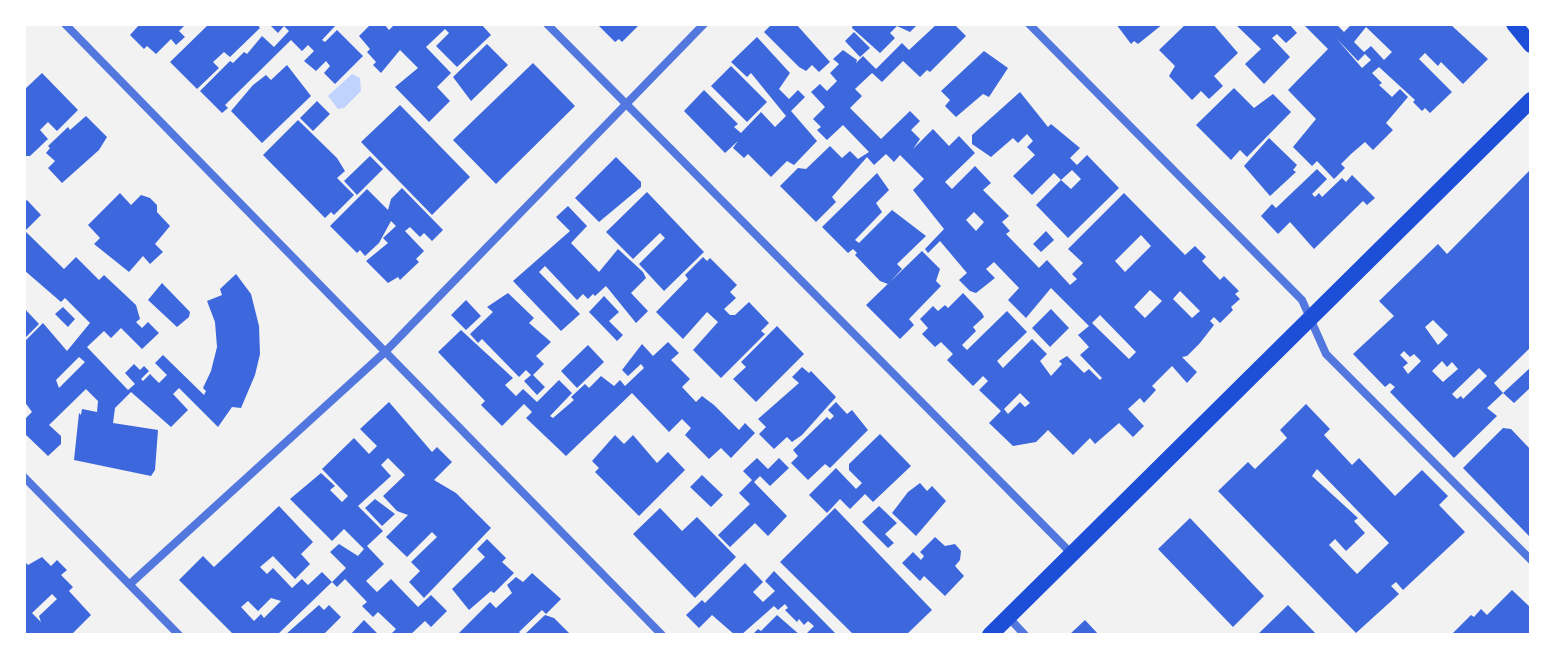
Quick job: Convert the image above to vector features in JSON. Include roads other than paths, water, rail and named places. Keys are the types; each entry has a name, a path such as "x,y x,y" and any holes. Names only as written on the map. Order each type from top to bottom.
{"main road":[{"path":"1514,24 1531,45"},
{"path":"990,635 1531,100"}],"street":[{"path":"65,24 662,635"},
{"path":"547,24 1071,553"},
{"path":"130,584 385,352 704,24"},
{"path":"1029,24 1302,300 1326,354 1531,560"},
{"path":"24,477 179,635"},
{"path":"1008,617 1025,635"}],"water":[{"path":"352,74 360,78 361,91 344,108 338,109 328,96"}]}
